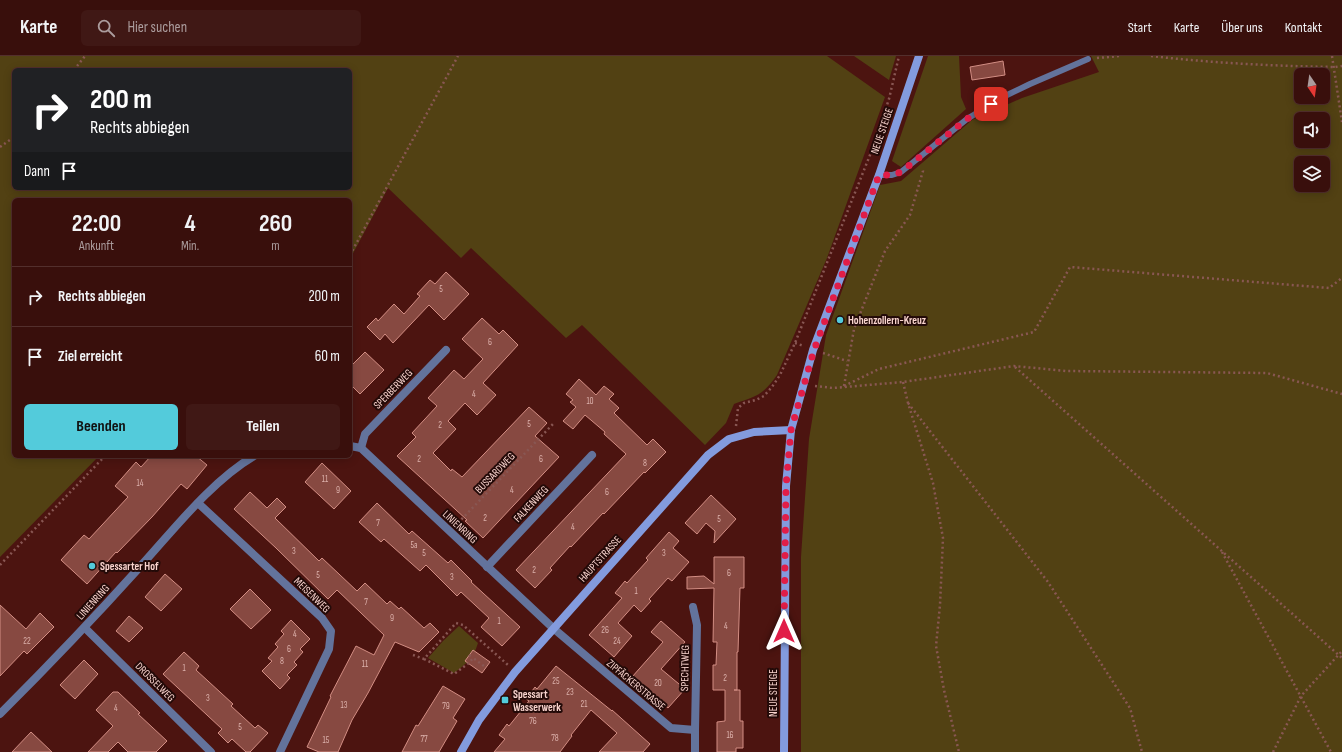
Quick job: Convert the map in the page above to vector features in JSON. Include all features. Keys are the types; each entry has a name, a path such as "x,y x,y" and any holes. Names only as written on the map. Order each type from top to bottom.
{"main road":[{"name":"NEUE STEIGE","path":"784,752 786,486 791,430 814,350 879,175 919,56"},
{"name":"HAUPTSTRASSE","path":"461,752 479,720 515,672 708,455 729,439 754,432 791,430"}],"street":[{"name":"SPERBERWEG","path":"361,448 365,434 446,350"},
{"path":"352,446 361,448"},
{"name":"LINIENRING","path":"361,448 553,628"},
{"name":"FALKENWEG","path":"487,567 592,455"},
{"name":"LINIENRING","path":"0,714 85,628 198,503 237,466 251,458"},
{"name":"MEISENWEG","path":"198,503 322,618 331,632 330,649 280,752"},
{"name":"SPECHTWEG","path":"694,607 697,625 695,730"},
{"name":"DROSSELWEG","path":"85,628 211,752"},
{"name":"ZIPFÄCKERSTRASSE","path":"553,628 671,728 695,730"},
{"path":"695,730 695,752"}],"lane":[{"path":"879,175 892,175 901,172 967,119 1003,97 1088,59"}],"path":[{"path":"76,68 85,56"},
{"path":"352,251 458,56"},
{"path":"740,436 736,425 738,408 744,403 764,396 772,387 780,375 795,343 872,150 889,99 899,56"},
{"path":"1088,59 1120,56"},
{"path":"1150,56 1207,62 1272,66 1342,66"},
{"path":"1332,56 1335,67 1342,122"},
{"path":"0,147 12,138"},
{"path":"844,386 847,361 854,329 886,251 910,215 923,170 920,156"},
{"path":"844,386 879,368 1034,332 1070,267 1329,288 1342,278"},
{"path":"814,350 847,361"},
{"path":"803,385 833,388 903,382 1014,366 1066,371 1267,373 1342,394"},
{"path":"1014,366 1342,658"},
{"path":"903,382 933,483 943,538 940,605 936,646 944,690 960,752"},
{"path":"908,403 1048,582 1130,708 1142,752"},
{"name":"BUSSARDWEG","path":"449,532 553,424"},
{"path":"0,565 104,458"},
{"path":"1221,550 1331,752"},
{"path":"424,659 456,623 463,624 506,664"},
{"path":"1273,752 1301,696 1342,651"},
{"path":"413,655 454,674 469,663 473,658"},
{"path":"469,655 484,666"}],"shaded area":[{"path":"0,56 827,56 885,97 827,258 777,375 763,391 734,404 726,423 705,445 582,325 566,338 471,248 461,258 388,188 352,255 352,198 12,198 12,458 97,458 0,557"},
{"path":"854,56 896,56 889,80"},
{"path":"928,56 959,56 961,97 966,109 901,167 892,161"},
{"path":"1091,56 1342,56 1342,752 801,752 801,557 809,439 826,335 880,185 901,181 972,120 1022,98 1099,72"},
{"path":"459,626 478,643 469,660 454,673 428,658"}],"building":[{"path":"1003,61 1005,75 972,80 970,67"},
{"path":"446,272 469,294 444,320 429,305 393,343 385,334 380,340 367,327 376,318 378,321 394,304 404,314 420,296 417,294 430,280 435,284"},
{"path":"482,318 499,334 503,330 518,345 483,383 496,395 477,415 465,403 448,421 456,429 433,453 451,471 452,469 462,477 529,407 547,423 535,436 559,457 483,538 465,521 467,520 397,456 416,437 412,433 437,406 428,398 454,370 464,379 483,359 462,339"},
{"path":"365,352 384,370 360,394 352,386 352,365"},
{"path":"579,379 596,395 604,386 614,394 609,399 619,408 614,413 647,445 653,439 666,452 645,473 644,472 604,514 603,513 571,547 570,546 550,568 552,570 535,588 516,570 626,454 604,434 605,432 585,415 573,429 563,421 576,407 570,402 573,400 566,394"},
{"path":"149,458 198,458 207,465 187,489 181,484 152,517 117,553 116,552 87,584 61,560 84,535 89,539 128,497 115,486 136,462 141,467"},
{"path":"322,463 351,491 334,509 305,482"},
{"path":"250,492 267,508 277,498 286,507 275,518 319,561 322,558 357,591 365,583 387,604 390,601 399,609 401,607 424,628 430,623 439,632 419,652 395,642 352,720 338,752 319,752 307,747 331,697 330,696 356,646 374,655 384,635 337,590 328,599 234,509"},
{"path":"711,495 736,519 714,543 715,531 706,523 697,534 685,523"},
{"path":"377,503 409,534 412,531 448,563 451,560 472,581 471,582 520,627 502,646 481,627 489,618 461,592 457,596 426,565 420,571 384,539 381,542 359,522"},
{"path":"669,532 679,541 673,548 689,562 672,581 668,578 649,599 651,601 641,612 634,605 618,623 632,636 614,657 589,635 622,598 615,593 625,581 627,583 648,560 646,558"},
{"path":"714,557 744,557 744,588 740,588 737,652 737,690 740,690 740,721 743,721 743,748 736,748 736,752 717,752 717,722 725,721 725,690 713,690 713,665 716,665 717,642 713,642 714,588 687,589 687,577 704,576 714,584"},
{"path":"165,574 182,589 161,611 145,597"},
{"path":"250,589 271,610 251,629 230,609"},
{"path":"0,605 26,629 40,613 54,627 27,654 24,651 0,676"},
{"path":"129,616 143,628 129,642 116,631"},
{"path":"291,620 310,639 300,649 303,652 294,662 297,665 287,675 290,678 280,689 262,671 272,661 268,658 278,647 275,644 284,634 281,631"},
{"path":"661,621 685,642 661,669 685,689 668,708 632,677 663,642 651,632"},
{"path":"473,650 490,662 482,673 465,661"},
{"path":"184,652 199,666 196,670 233,704 231,706 255,728 258,725 268,733 250,752 246,752 232,739 228,743 218,733 222,729 163,674"},
{"path":"84,660 98,674 75,699 60,685"},
{"path":"556,666 612,710 650,744 643,752 599,752 617,733 591,710 571,735 572,736 560,752 494,752 505,739 499,735 507,724 509,726 529,701 526,699 535,687 537,689"},
{"path":"443,686 465,699 453,718 457,721 439,752 402,752 416,725 418,726"},
{"path":"113,692 118,692 140,713 138,714 167,741 156,752 128,752 118,742 108,752 88,752 113,726 96,710"},
{"path":"31,732 52,752 12,752"}],"place":[{"name":"Hohenzollern-Kreuz","path":"840,320"},
{"name":"Spessarter Hof","path":"92,566"},
{"name":"Spessart Wasserwerk","path":"505,700"}],"route":[{"path":"784,631 786,486 791,430 814,350 879,175 892,175 901,172 967,119 991,104"}]}
